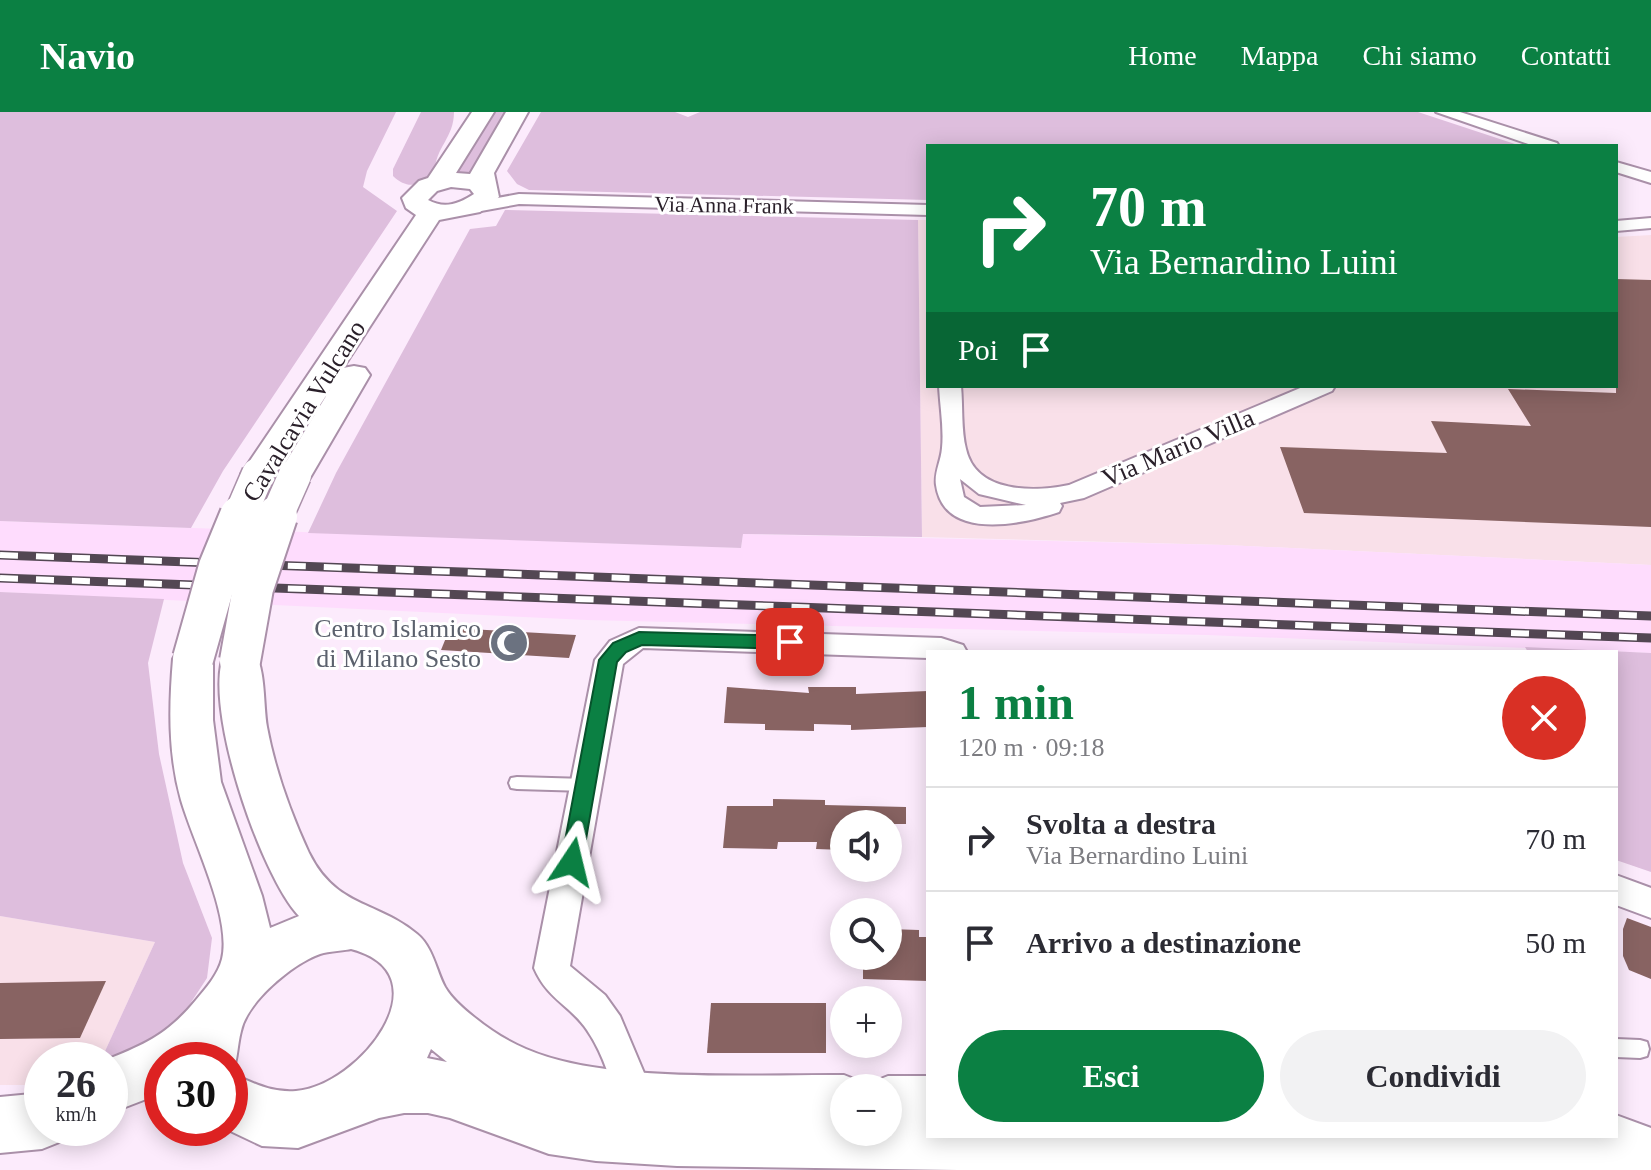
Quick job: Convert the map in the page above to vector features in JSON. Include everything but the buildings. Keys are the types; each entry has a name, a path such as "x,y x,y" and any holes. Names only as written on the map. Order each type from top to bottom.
{"main road":[{"path":"460,198 483,112"},
{"path":"460,198 482,173 518,115"},
{"name":"Cavalcavia Vulcano","path":"226,1001 247,962 247,940 238,899 199,782 191,713 193,659 219,567 258,474 460,198"},
{"name":"Cavalcavia Vulcano","path":"366,931 343,921 307,892 292,867 259,783 242,707 240,661 245,613 267,537 295,475 460,198"},
{"path":"196,1042 260,961 293,941 329,930 366,931 385,937 400,948 412,965 428,1007 468,1046 505,1069 563,1090 636,1099 830,1103"},
{"path":"345,1105 377,1082 404,1049 417,1018 418,983"},
{"path":"213,1042 212,1037 226,1001"},
{"path":"248,1112 253,1116 283,1121 317,1116 381,1089 413,1084 461,1092 511,1114 552,1127 677,1138 1320,1158 1517,1143 1549,1150 1624,1154"},
{"path":"0,1097 24,1096"},
{"path":"902,1104 926,1104"},
{"path":"0,1125 24,1123"},
{"path":"1451,1148 1506,1152 1555,1170"}],"street":[{"path":"1444,112 1545,144"},
{"path":"1619,168 1651,180"},
{"name":"Via Anna Frank","path":"460,198 926,210"},
{"path":"904,209 926,215"},
{"path":"1618,226 1647,223"},
{"name":"Via Mario Villa","path":"950,388 954,449 947,485 951,497 959,506 981,516 996,518 1030,513 1319,388"},
{"path":"636,1099 625,1064 602,1020 585,1000 554,976 552,968 609,660 620,648 639,638 947,650"},
{"path":"1618,891 1651,903"}],"lane":[{"path":"517,783 586,785"},
{"path":"1618,1048 1640,1049"}],"shaded area":[{"path":"0,112 396,112 367,171 363,187 397,211 223,471 191,528 0,521"},
{"path":"421,112 454,112 453,121 435,171 420,183 404,184 393,176 393,169"},
{"path":"491,112 512,112 472,178 449,178"},
{"path":"541,112 675,112 688,117 700,112 1418,112 1515,144 926,144 926,200 529,190 517,184 507,171"},
{"path":"505,210 918,220 922,537 743,534 741,548 308,533 336,473 470,229 496,226"},
{"path":"918,220 926,220 926,388 1618,388 1618,237 1651,235 1651,565 1226,545 922,537"},
{"path":"0,521 741,548 743,534 1226,545 1651,565 1651,653 1206,635 587,620 0,592"},
{"path":"0,592 164,599 148,663 159,754 183,863 212,938 207,978 169,1036 144,1042 144,1046 128,1052 128,1042 109,1042 155,942 0,916"},
{"path":"1525,647 1588,650 1527,650"},
{"path":"1618,651 1651,653 1651,872 1618,861"},
{"path":"0,916 155,942 109,1042 24,1042 24,1085 0,1085"}],"railway":[{"path":"0,555 1651,616"},
{"path":"0,578 1651,638"}],"place":[{"name":"Centro Islamico di Milano Sesto","path":"509,643"}],"route":[{"path":"572,862 609,660 620,648 639,638 790,642"}]}
